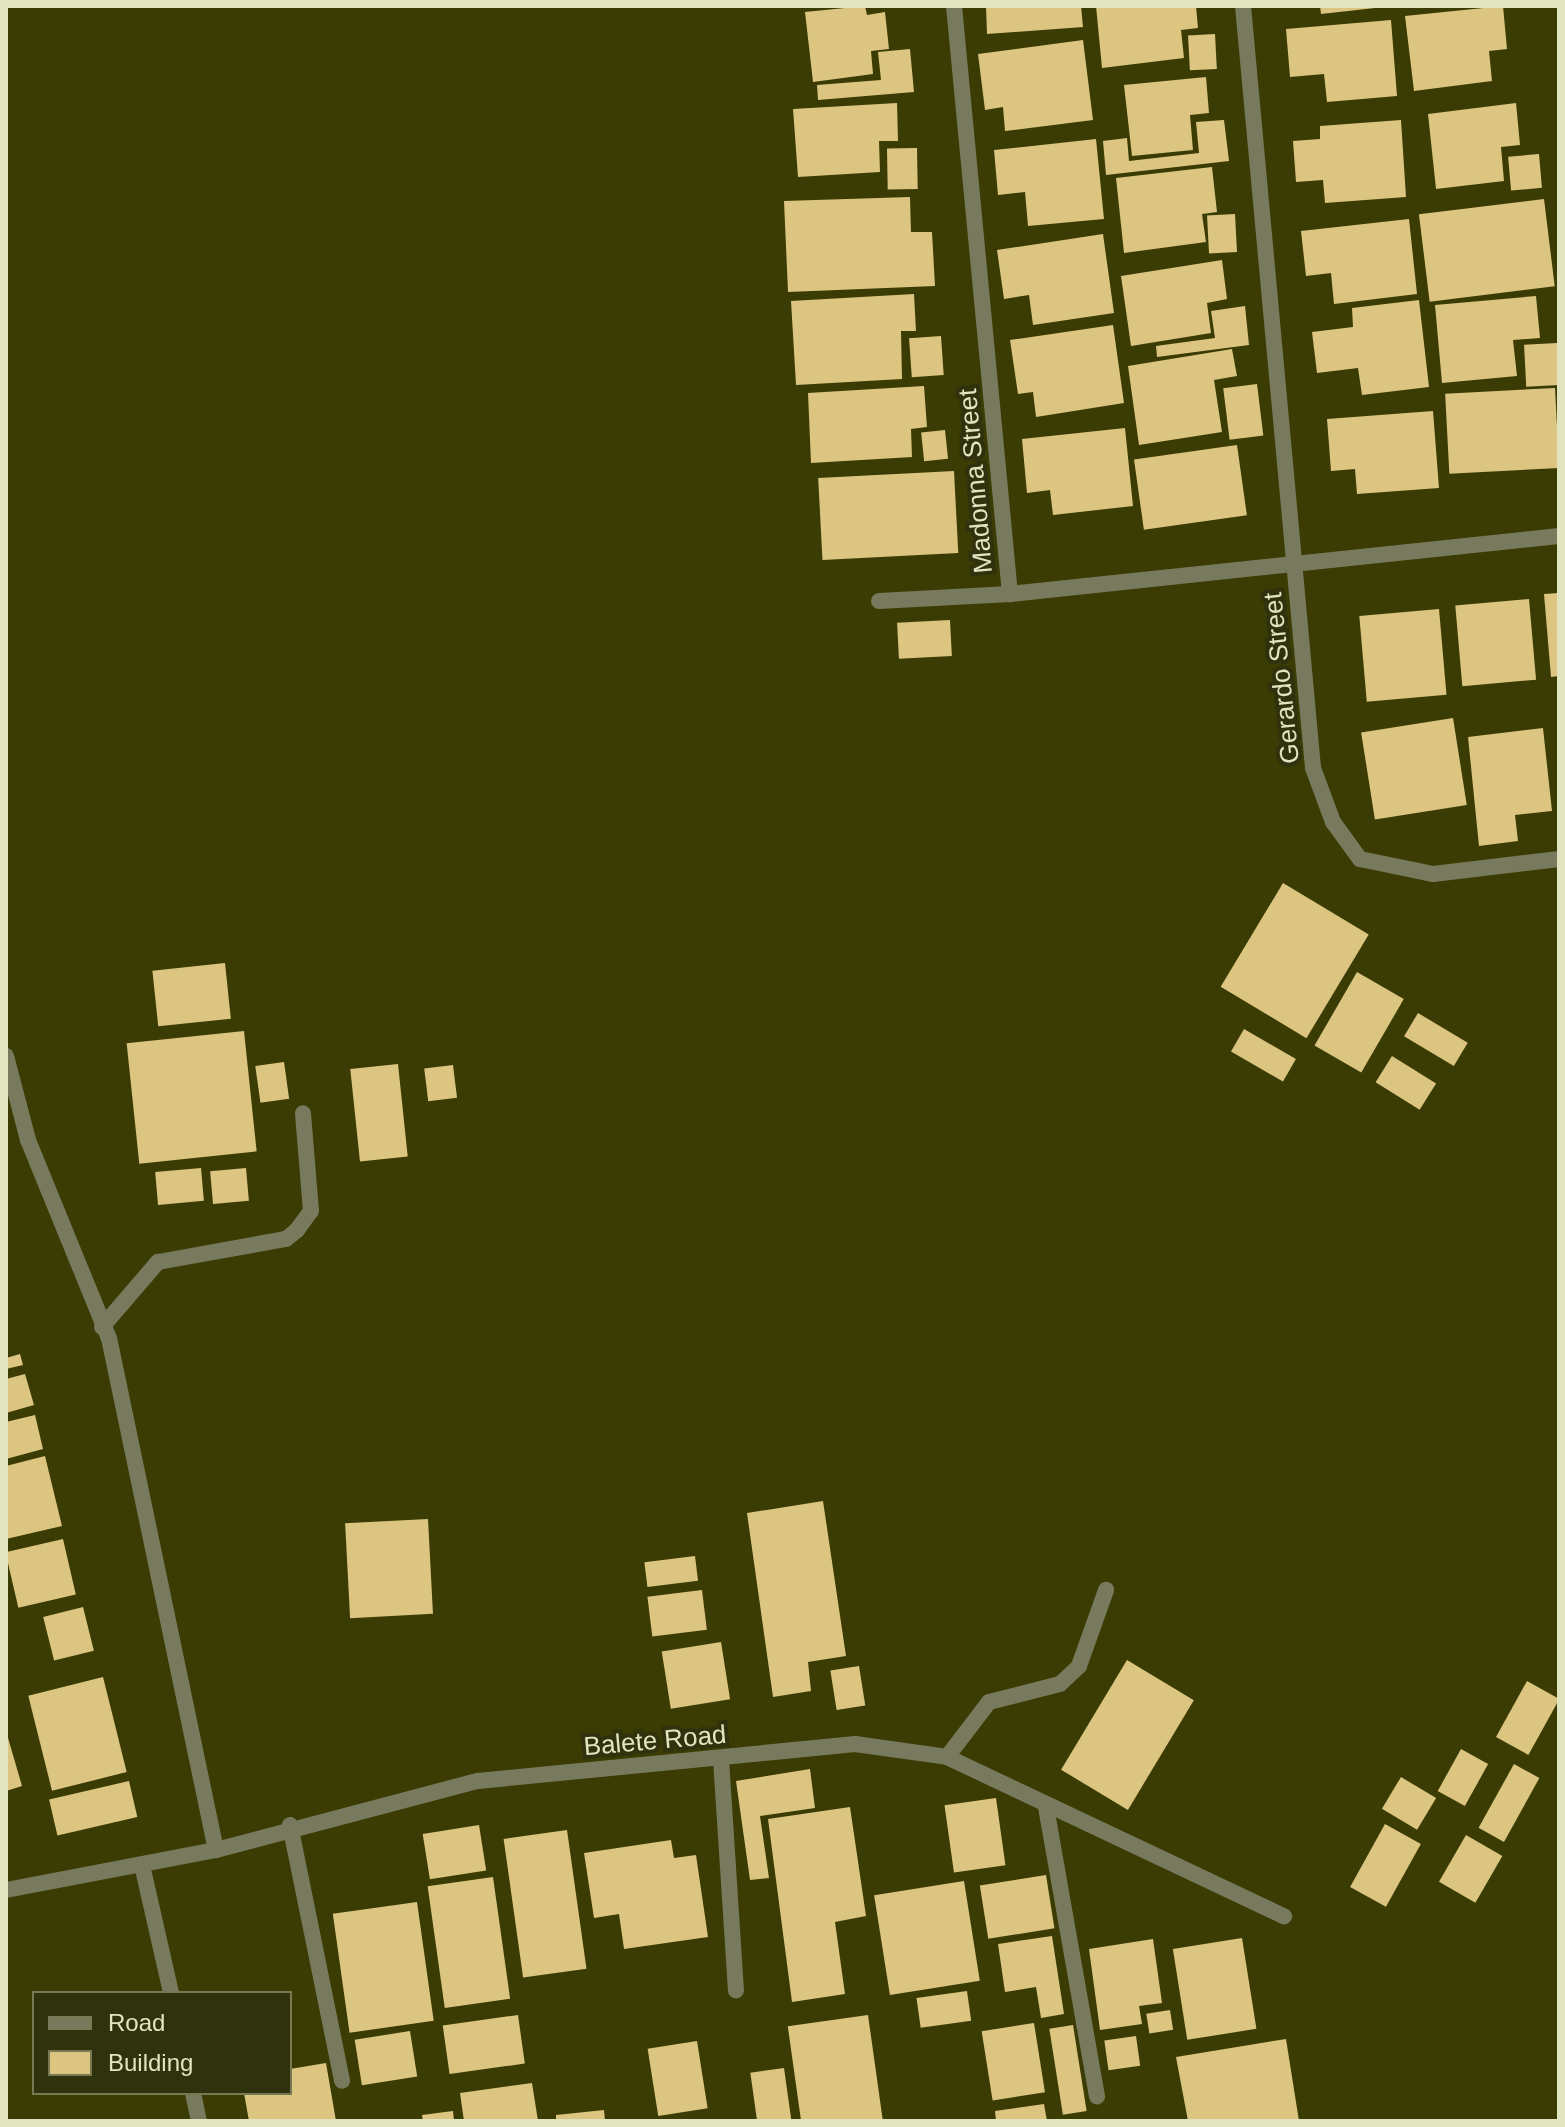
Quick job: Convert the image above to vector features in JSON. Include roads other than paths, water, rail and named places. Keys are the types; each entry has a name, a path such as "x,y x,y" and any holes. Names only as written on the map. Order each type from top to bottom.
{"street":[{"name":"Madonna Street","path":"954,6 1010,594 1559,536"},
{"name":"Gerardo Street","path":"1243,6 1313,768 1333,822 1360,859 1433,874 1559,859"},
{"path":"879,601 1010,594"},
{"path":"6,1056 28,1140 102,1327 216,1850"},
{"path":"102,1327 158,1262 286,1239 297,1230 311,1211 303,1113"},
{"path":"947,1757 989,1702 1060,1684 1079,1666 1106,1590"},
{"name":"Balete Road","path":"6,1890 216,1850 290,1825 478,1781 855,1744 947,1757 1046,1807 1284,1916"},
{"path":"721,1759 736,1991"},
{"path":"1046,1807 1097,2097"},
{"path":"290,1825 342,2081"},
{"path":"142,1865 171,1991"},
{"path":"193,2095 199,2121"}]}
